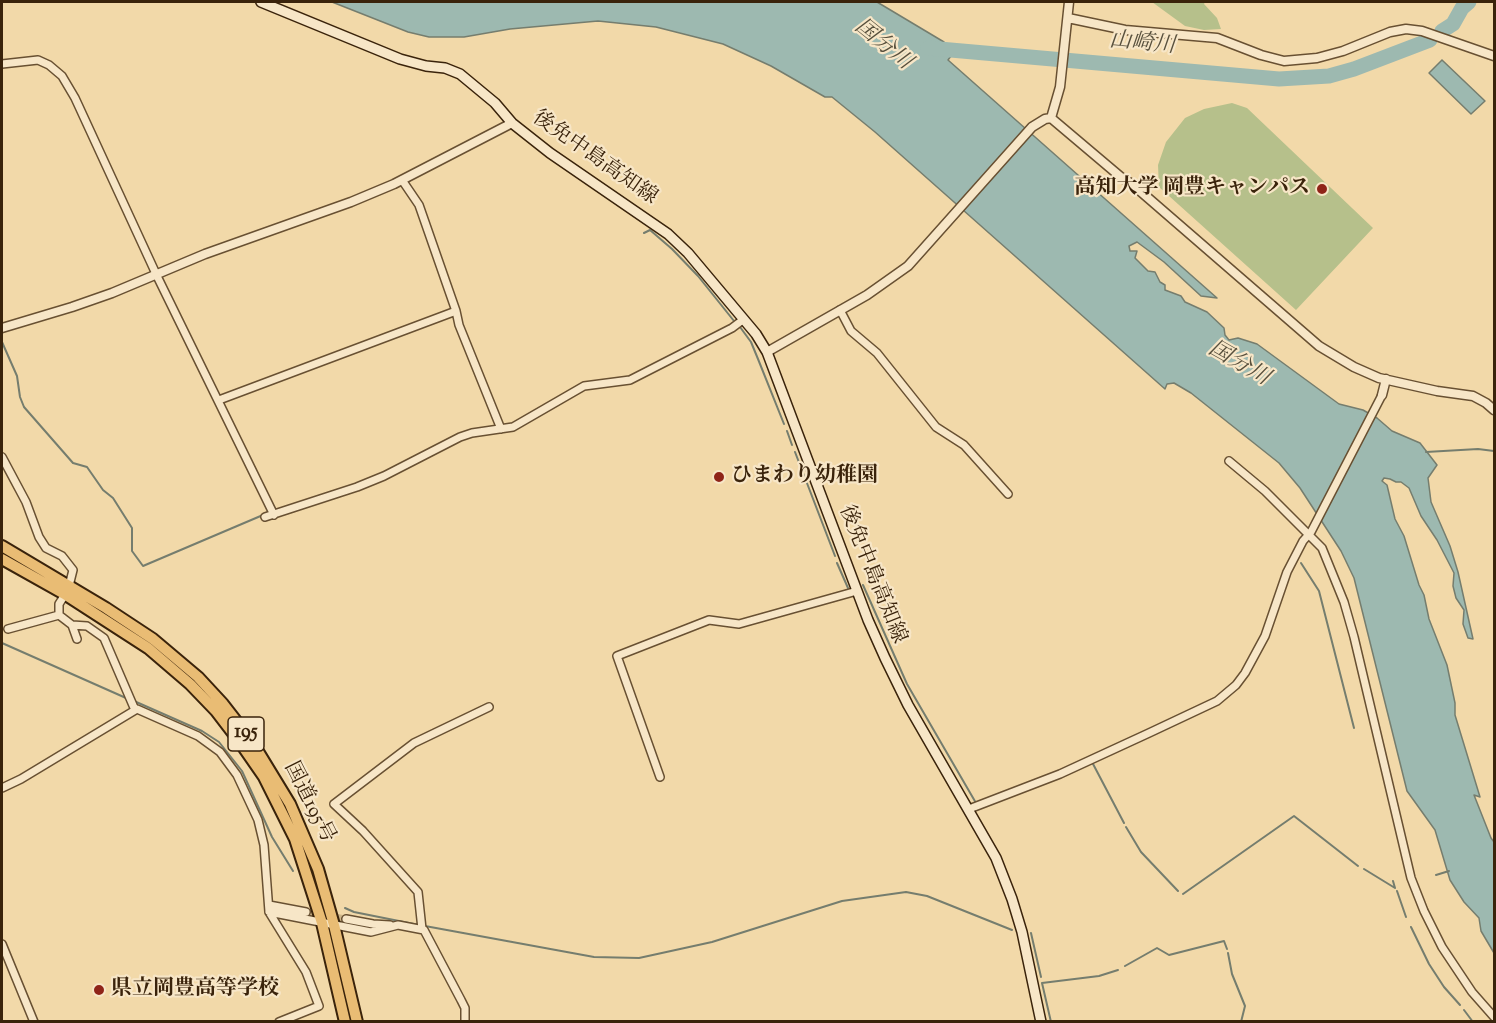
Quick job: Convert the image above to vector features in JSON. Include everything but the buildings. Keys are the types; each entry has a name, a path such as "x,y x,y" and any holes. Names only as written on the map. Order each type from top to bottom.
{"highway":[{"name":"国道195号","path":"2,546 67,590 166,663 216,711 264,777 280,807 304,863 322,923 345,1022"},
{"name":"国道195号","path":"2,559 67,590 153,639 198,677 237,722 275,777 290,804 318,868 357,1022"}],"main road":[{"name":"後免中島高知線","path":"261,2 400,59 452,70 495,103 512,123 550,153 668,234 688,253 756,334 766,352 876,639 908,705 993,851 1012,899 1024,940 1041,1022"}],"street":[{"path":"1051,118 1060,87 1070,2"},
{"path":"1068,18 1125,30 1217,38 1284,61 1335,54 1390,32 1406,29 1422,30 1494,56"},
{"path":"2,64 38,60 49,65 62,76 75,98 157,276 274,514"},
{"path":"766,352 867,295 908,266 1032,127 1051,118"},
{"path":"1051,118 1122,178 1141,191 1318,346 1354,367 1386,380 1473,396 1494,410"},
{"path":"2,328 72,307 157,276 205,254 351,202 402,180 512,123"},
{"path":"402,180 419,205 459,325 501,429"},
{"path":"840,310 851,331 877,353 936,427 964,445 1008,494"},
{"path":"219,400 456,311"},
{"path":"265,517 384,476 460,437 513,427 584,386 630,380 732,328 744,319"},
{"path":"969,810 1060,774 1209,705 1226,694 1243,676 1257,652 1268,629 1284,580 1382,395 1386,380"},
{"path":"2,457 26,502 39,537 46,548 62,556 73,570 67,590 59,604 59,615"},
{"path":"1229,460 1265,491 1322,548 1344,602 1405,854 1420,900 1442,947 1472,992 1494,1017"},
{"path":"660,777 617,656 709,620 738,624 857,591"},
{"path":"59,615 72,625 77,639"},
{"path":"8,629 59,615"},
{"path":"72,625 87,626 105,638 132,703 137,709 198,736 220,752 237,775 260,827 264,845 269,908 306,972 319,1006 279,1022"},
{"path":"2,788 21,779 132,703"},
{"path":"465,1022 465,1008 462,1000 422,927 418,892 363,831 334,804 414,743 489,707"},
{"path":"269,908 322,923 371,932 398,925"},
{"path":"269,908 306,912"},
{"path":"346,919 373,924 422,927"},
{"path":"2,944 34,1022"}],"green space":[{"path":"1152,2 1205,2 1204,4 1217,18 1221,29 1204,30 1185,26"},
{"path":"1232,103 1247,108 1373,228 1296,310 1159,187 1158,165 1166,142 1185,118 1204,109"}],"water":[{"name":"国分川","path":"332,2 877,2 944,42 951,56 948,60 1217,298 1201,296 1164,262 1137,242 1129,246 1130,251 1137,251 1135,258 1148,271 1155,272 1160,282 1165,285 1165,290 1181,296 1185,302 1207,312 1224,328 1229,340 1238,338 1257,344 1339,404 1363,410 1392,431 1420,443 1437,465 1428,478 1431,502 1450,546 1458,572 1473,639 1468,638 1463,624 1464,610 1456,598 1453,586 1454,573 1437,540 1421,516 1409,488 1401,482 1390,479 1384,478 1382,481 1387,485 1395,519 1404,536 1424,595 1429,619 1447,665 1455,703 1455,715 1480,797 1474,795 1494,842 1494,953 1481,931 1479,918 1464,902 1450,880 1435,830 1407,791 1354,578 1341,551 1300,488 1279,463 1191,393 1174,383 1167,384 1165,389 875,132 832,97 825,97 771,66 723,44 656,27 598,21 510,29 464,37 429,37 408,32"},
{"path":"1442,60 1485,101 1471,114 1429,73"}],"waterway":[{"name":"山崎川","path":"1442,31 1453,24 1462,8 1469,2"},
{"name":"山崎川","path":"928,48 1279,79 1329,76 1430,40"},
{"path":"644,233 650,230 672,249 698,276 734,321"},
{"path":"740,327 751,342 784,424"},
{"path":"2,342 17,376 24,407 73,463 87,467 103,490 113,498 132,528 132,551 143,566 270,512"},
{"path":"787,431 792,445"},
{"path":"1426,452 1478,449 1494,451"},
{"path":"795,452 835,556"},
{"path":"837,563 848,588"},
{"path":"1301,563 1319,591 1354,728"},
{"path":"863,585 907,684 976,803"},
{"path":"2,643 126,698"},
{"path":"134,701 202,731 219,742 242,771 272,837 293,871"},
{"path":"1092,762 1124,823"},
{"path":"1183,894 1294,816 1358,866"},
{"path":"1126,827 1141,852 1178,891"},
{"path":"1364,869 1395,888"},
{"path":"1436,875 1449,871"},
{"path":"1393,881 1395,888"},
{"path":"1397,891 1406,917"},
{"path":"425,926 594,957 639,958 712,942 842,901 906,892 927,896 1012,930"},
{"path":"345,908 354,912 419,925"},
{"path":"1411,927 1429,964 1444,987 1460,1005"},
{"path":"1031,933 1041,977"},
{"path":"1125,966 1157,948 1169,955 1224,941 1227,949"},
{"path":"1228,953 1232,974 1245,1006 1241,1022"},
{"path":"1042,983 1099,976 1118,970"},
{"path":"1042,983 1051,1022"},
{"path":"1464,1010 1473,1022"}],"tunnel":[{"path":"306,912 346,919"}],"place":[{"name":"高知大学 岡豊キャンパス","path":"1322,189"},
{"name":"ひまわり幼稚園","path":"719,477"},
{"name":"県立岡豊高等学校","path":"99,990"}]}
